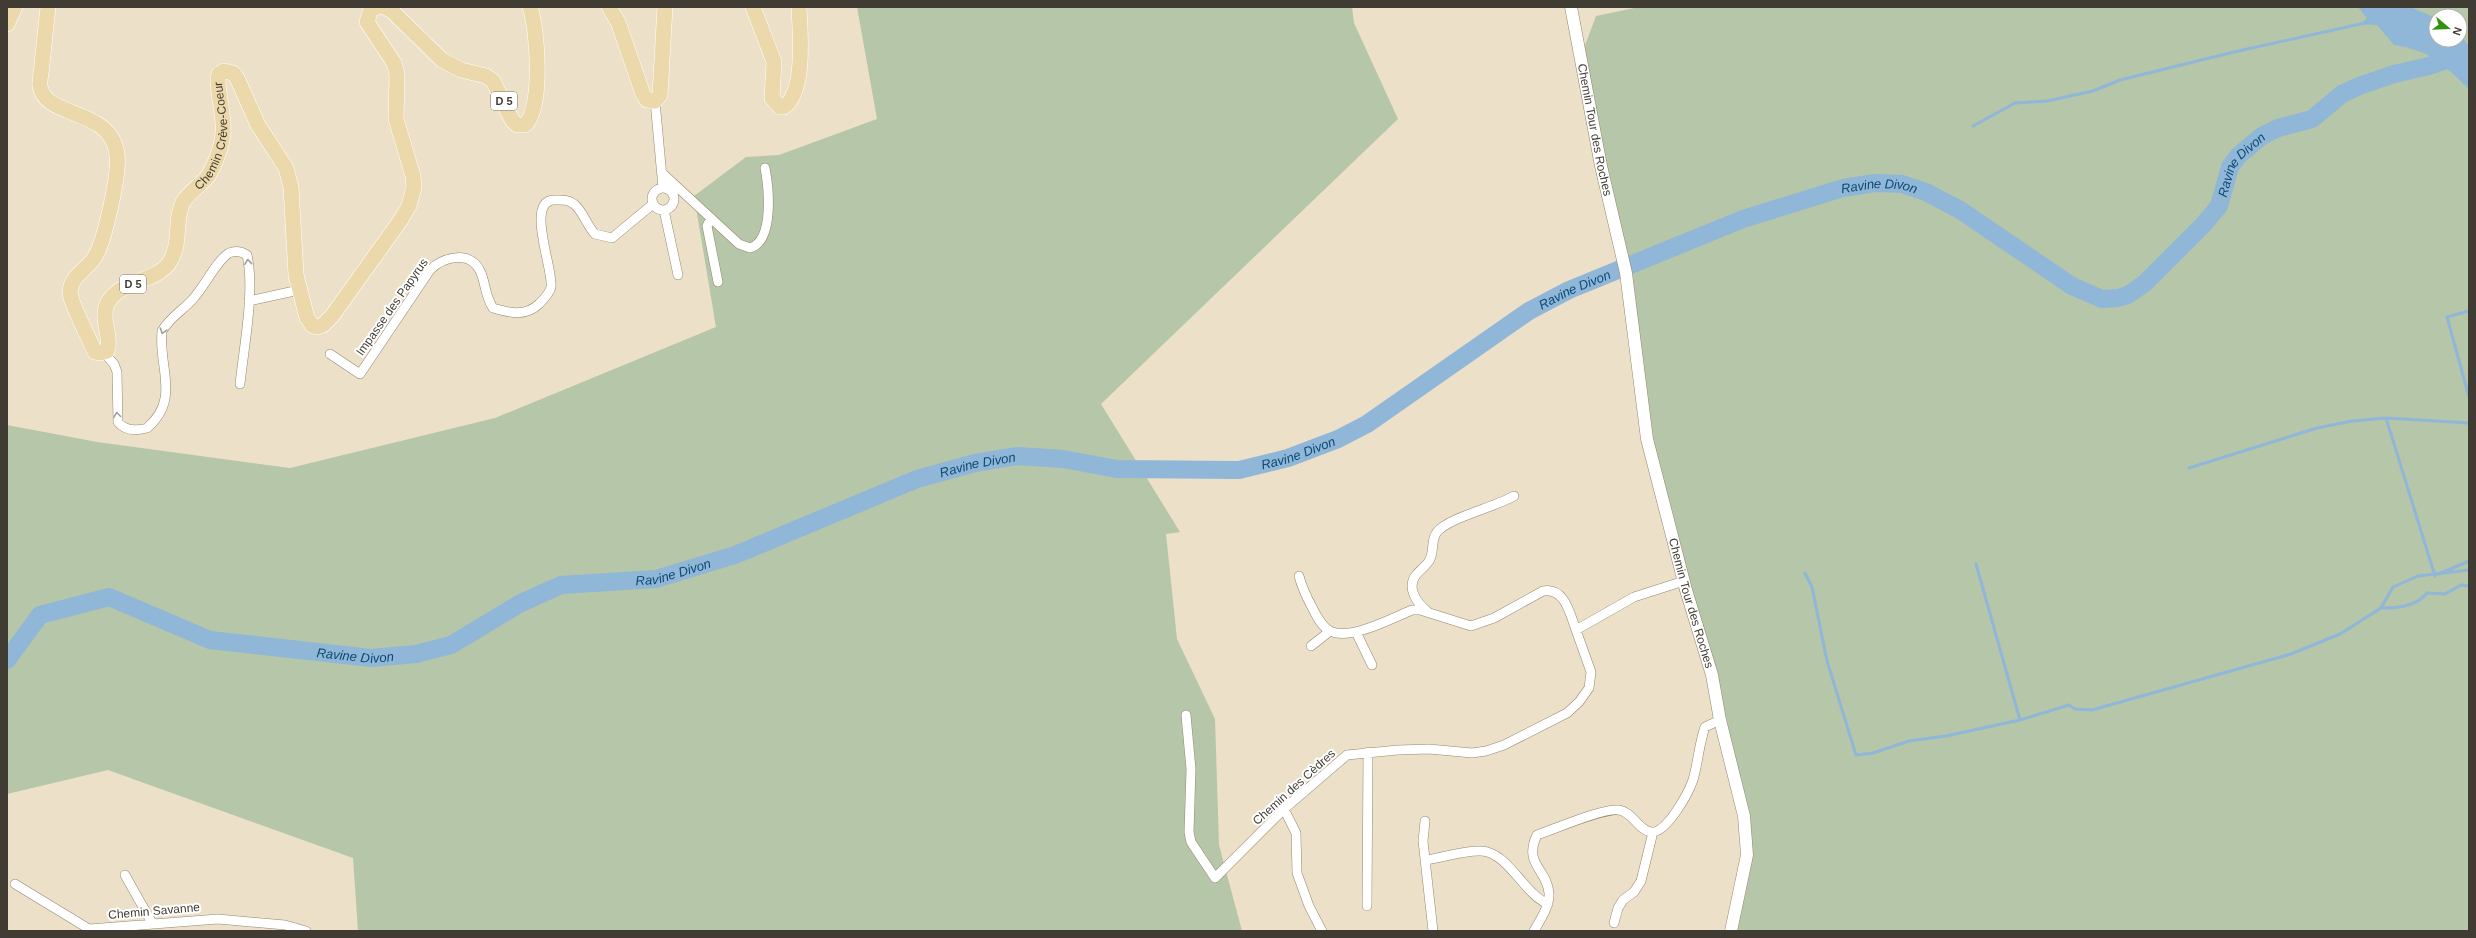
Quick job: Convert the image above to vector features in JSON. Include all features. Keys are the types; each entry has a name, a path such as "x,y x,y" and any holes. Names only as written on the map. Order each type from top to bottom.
{"main road":[{"path":"7,24 15,7"},
{"path":"48,7 40,86 46,98 58,107 97,122 108,132 117,154 115,180 102,243 96,256 71,283 70,295 95,352 104,353"},
{"name":"Chemin Crève-Coeur","path":"104,353 109,342 106,308 113,297 123,288 162,272 170,262 179,238 181,209 184,201 208,176 216,159 223,134 224,114 217,79 219,74 224,70 233,73 237,78 258,125 286,168 291,187 294,252 299,290 307,318 313,326 323,325 400,221 409,206 414,191 413,176 396,119 397,74 394,63 367,22 371,9 378,7"},
{"name":"D 5","path":"385,7 392,11 442,60 461,70 486,76 493,81 512,120 517,125 525,125 533,113 537,62 536,36 530,7"},
{"path":"609,7 618,22 643,94 647,100 655,101 660,95 665,7"},
{"path":"754,7 774,62 772,98 780,107 784,107 790,103 797,86 799,7"}],"street":[{"name":"Chemin Tour des Roches","path":"1571,7 1601,166 1626,274 1647,438 1684,581 1712,675 1720,720 1739,791 1747,836 1744,875 1731,931"},
{"path":"655,101 663,188 673,195 673,203 664,210"},
{"path":"661,172 744,247 756,246 761,242 766,233 769,186 765,168"},
{"path":"663,188 653,196 653,204 660,210 664,210"},
{"name":"Impasse des Papyrus","path":"330,354 360,374 430,270 438,262 449,257 461,257 473,263 481,272 486,298 493,308 520,313 531,311 543,300 551,288 551,277 540,216 544,206 551,200 567,200 576,206 595,234 612,238 653,204"},
{"path":"664,210 678,275"},
{"path":"711,218 707,226 718,282"},
{"path":"104,353 114,364 117,372 118,422 122,427 130,430 147,428 160,414 166,398 162,331 173,316 193,299 224,257 236,251 247,255 249,301 240,384"},
{"path":"249,301 299,290"},
{"path":"1427,611 1418,603 1412,585 1416,575 1429,562 1433,554 1433,538 1437,531 1447,525 1503,503 1514,496"},
{"path":"1298,576 1302,589 1317,616 1330,631 1340,634 1356,632 1412,610 1427,611"},
{"path":"1576,630 1634,597 1684,581"},
{"name":"Chemin des Cèdres","path":"1186,716 1191,769 1189,832 1191,842 1215,878 1284,809 1347,755 1368,752 1429,749 1472,753 1486,751 1504,745 1567,713 1580,702 1589,688 1591,672 1576,630 1562,597 1550,590 1543,591 1483,624 1471,626 1427,611"},
{"path":"1311,646 1330,631"},
{"path":"1356,632 1372,665"},
{"path":"1534,931 1548,904 1548,886 1533,860 1532,851 1537,835 1606,812 1619,810 1631,815 1646,830 1653,832 1664,828 1672,818 1693,781 1700,742 1705,727 1720,720"},
{"path":"1366,906 1368,752"},
{"path":"1284,809 1296,833 1297,873 1309,906 1322,931"},
{"path":"1425,821 1423,840 1433,931"},
{"path":"1614,923 1618,908 1623,900 1634,892 1641,881 1653,832"},
{"path":"1426,860 1472,851 1491,853 1504,862 1534,896 1548,904"},
{"path":"125,875 152,922"},
{"name":"Chemin Savanne","path":"15,884 89,929 152,922 218,919 249,920 285,925 306,931"}],"green space":[{"path":"857,7 1352,7 1354,23 1398,119 1101,404 1180,532 1166,534 1177,639 1215,719 1219,845 1242,931 358,931 353,858 108,770 7,794 7,425 97,442 290,468 495,418 716,327 694,196 746,157 779,155 877,119"},
{"path":"1639,7 2469,7 2469,931 1731,931 1747,836 1647,439 1584,48 1596,16"}],"water":[{"path":"2358,7 2410,7 2428,15 2428,48 2468,48 2468,45 2469,46 2469,89 2452,72 2428,55 2394,45 2377,25 2361,24 2367,18"}],"waterway":[{"path":"1973,126 2015,103 2047,101 2093,91 2120,80 2234,52 2365,23"},
{"name":"Ravine Divon","path":"7,660 40,615 109,597 210,640 371,658 416,654 451,645 519,604 561,585 656,579 735,555 917,479 975,463 1018,456 1063,459 1117,469 1239,470 1288,458 1338,439 1367,424 1529,311 1569,290 1743,219 1843,188 1875,183 1902,184 1926,192 1960,210 2072,286 2102,299 2118,298 2128,295 2145,283 2203,225 2219,206 2230,167 2238,156 2262,136 2278,128 2312,119 2342,94 2359,86 2394,74 2429,66 2463,54"},
{"path":"2469,311 2447,317 2469,397"},
{"path":"2386,418 2435,576"},
{"path":"2189,468 2317,428 2352,421 2386,418 2469,423"},
{"path":"2439,574 2469,561"},
{"path":"1976,564 2020,720"},
{"path":"1805,573 1812,587 1827,661 1856,755 1873,753 1909,741 1946,736 2020,720 2069,705 2075,709 2092,710 2291,654 2340,634 2381,608 2393,587 2418,576 2469,570"},
{"path":"2381,608 2406,606 2423,598 2427,593 2445,594 2461,585 2469,586"}]}
